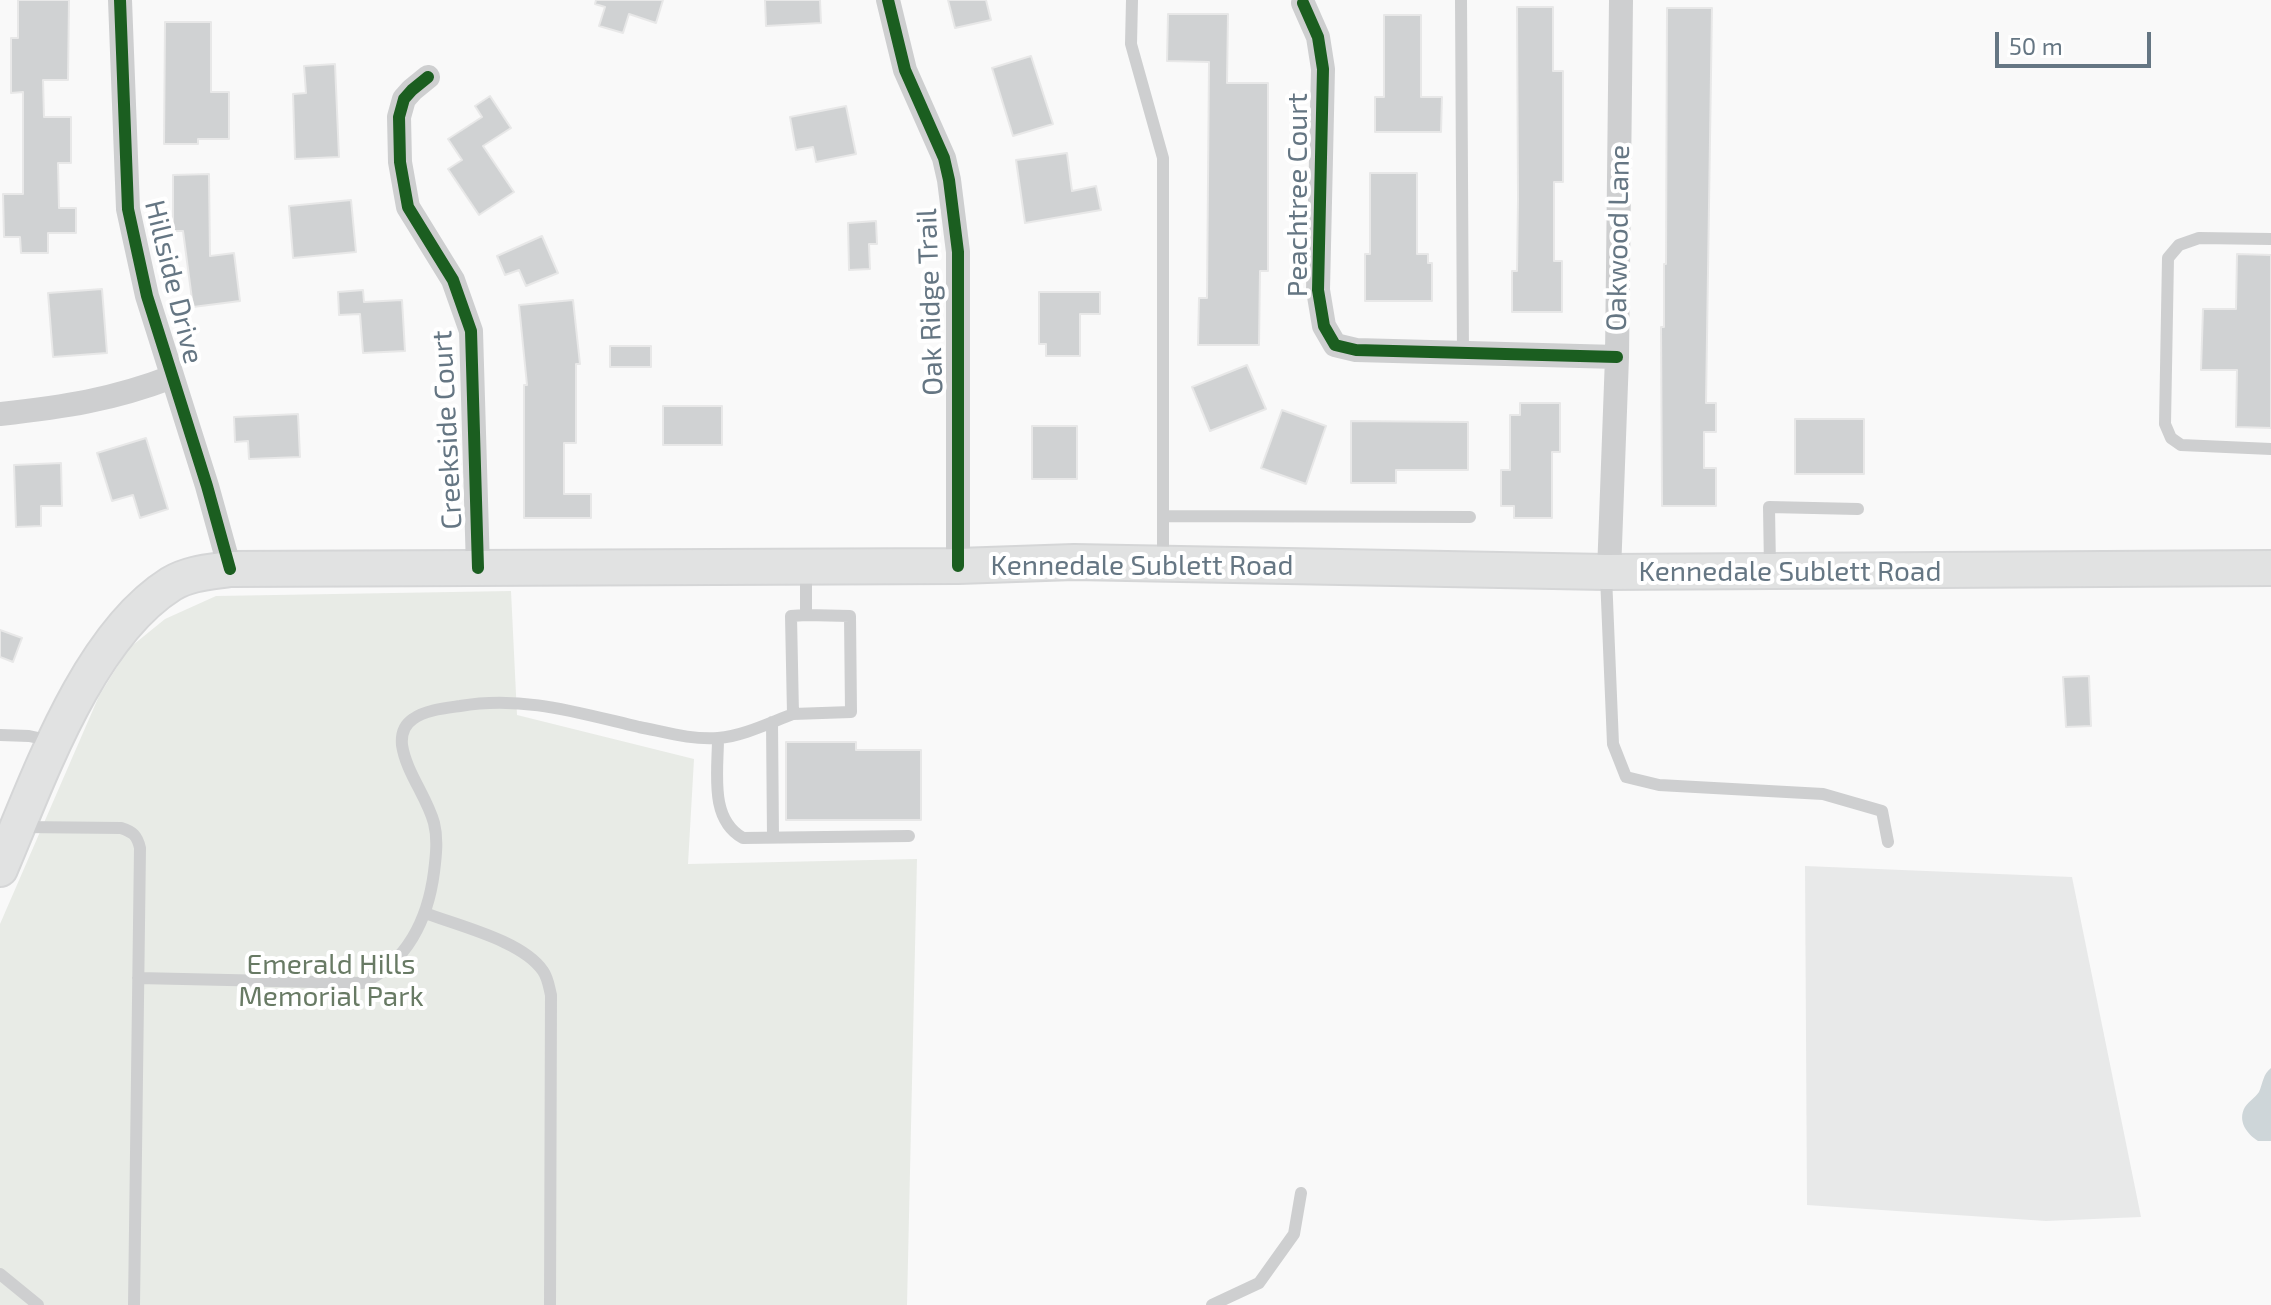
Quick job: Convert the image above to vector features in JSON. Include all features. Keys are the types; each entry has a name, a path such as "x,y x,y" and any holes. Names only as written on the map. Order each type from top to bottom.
{"main road":[{"name":"Kennedale Sublett Road","path":"0,869 55,742 107,647 136,613 171,584 192,574 230,569 958,566 1074,562 1607,572 2271,568"},
{"name":"Kennedale Sublett Road","path":"2213,570 2271,575"}],"street":[{"name":"Hillside Drive","path":"120,0 128,209 147,296 230,569"},
{"name":"Oak Ridge Trail","path":"888,0 905,70 944,158 951,195 958,252 958,566"},
{"name":"Oakwood Lane","path":"1607,572 1617,357 1621,0"},
{"name":"Peachtree Court","path":"1303,3 1318,37 1323,69 1318,290 1324,326 1335,345 1356,350 1617,357"},
{"name":"Creekside Court","path":"428,77 404,99 399,117 400,162 408,207 453,280 471,331 478,568"},
{"path":"0,414 87,404 172,377"}],"lane":[{"path":"1132,0 1131,44 1163,158 1163,564"},
{"path":"1461,0 1463,353"},
{"path":"2271,239 2199,238 2179,245 2168,258 2165,424 2171,438 2181,445 2271,449"},
{"path":"1770,572 1769,507 1858,509"},
{"path":"1163,516 1470,517"},
{"path":"806,566 806,615"},
{"path":"1607,572 1613,744 1626,777 1659,785 1823,794 1882,811 1888,842"},
{"path":"138,978 362,983 379,976 402,954 422,925 435,867 436,828 402,743 404,727 415,717 485,701 536,703 677,735 718,738 749,731 793,714 851,712 850,616 791,616 793,714"},
{"path":"772,722 773,837"},
{"path":"0,735 29,736 55,742"},
{"path":"718,738 722,817 731,831 743,838 909,836"},
{"path":"18,827 121,828 138,837 134,1305"},
{"path":"425,913 514,947 546,974 551,995 550,1305"},
{"path":"1212,1305 1259,1283 1294,1234 1301,1193"},
{"path":"0,1274 38,1305"}],"shaded area":[{"path":"1805,866 2072,877 2141,1217 2046,1221 1807,1205"},
{"path":"2271,1068 2271,1141 2258,1141 2244,1127 2242,1117"}],"green space":[{"name":"Emerald Hills Memorial Park","path":"511,591 517,715 694,759 688,864 917,859 907,1305 0,1305 0,924 99,696 128,649 165,619 216,596"}],"building":[{"path":"18,0 69,0 68,80 43,80 44,117 71,117 71,163 58,163 59,208 76,208 76,233 48,233 48,253 21,253 20,237 4,237 3,194 23,194 23,92 11,93 11,38 18,38"},
{"path":"596,0 663,0 656,23 629,14 623,33 599,26 605,7 595,4"},
{"path":"765,0 820,0 821,23 766,26"},
{"path":"948,0 986,0 991,20 955,28"},
{"path":"1517,7 1553,7 1553,71 1563,71 1563,182 1554,182 1554,261 1562,261 1562,312 1512,312 1512,271 1517,271"},
{"path":"1667,8 1712,8 1706,403 1716,403 1716,432 1704,432 1704,468 1716,468 1716,506 1662,506 1661,327 1664,327 1666,264"},
{"path":"1168,14 1228,14 1227,83 1268,83 1268,271 1260,271 1259,345 1198,345 1199,298 1207,298 1209,62 1167,61"},
{"path":"1384,15 1421,15 1421,97 1442,97 1441,132 1375,132 1375,97 1384,97"},
{"path":"165,22 211,22 211,92 229,92 229,139 198,139 198,144 164,144"},
{"path":"1031,56 1053,124 1013,136 992,68"},
{"path":"335,64 339,157 295,159 293,94 306,93 304,66"},
{"path":"490,96 511,128 483,146 514,192 479,215 448,169 462,160 448,139 482,117 475,106"},
{"path":"846,106 856,154 816,162 813,147 796,150 790,117"},
{"path":"1067,153 1072,191 1096,186 1101,210 1025,223 1016,160"},
{"path":"1370,173 1417,173 1417,254 1428,254 1428,263 1432,263 1432,301 1365,301 1365,254 1370,254"},
{"path":"209,174 210,256 234,253 240,301 193,307 183,231 173,231 173,175"},
{"path":"351,200 356,252 293,258 289,206"},
{"path":"876,221 877,244 869,244 870,269 849,270 848,223"},
{"path":"542,236 558,273 526,286 519,270 505,275 497,256"},
{"path":"2237,254 2271,255 2271,428 2236,427 2237,370 2201,370 2203,309 2236,309"},
{"path":"102,289 107,353 53,357 48,293"},
{"path":"363,290 364,302 402,300 405,351 363,353 360,314 339,315 338,292"},
{"path":"1039,292 1100,292 1100,314 1080,314 1080,356 1046,356 1046,344 1039,344"},
{"path":"573,300 580,364 576,364 576,443 564,443 564,494 591,494 591,518 524,518 524,385 527,385 519,305"},
{"path":"610,346 651,346 651,367 610,367"},
{"path":"1247,365 1266,409 1210,431 1192,387"},
{"path":"1520,403 1560,403 1560,452 1552,452 1552,518 1514,518 1514,506 1501,506 1501,470 1510,470 1510,415 1520,415"},
{"path":"663,406 722,406 722,445 663,445"},
{"path":"1282,410 1326,426 1306,484 1261,468"},
{"path":"298,414 300,457 249,459 248,441 235,442 234,417"},
{"path":"1795,419 1864,419 1864,474 1795,474"},
{"path":"1351,421 1468,422 1468,470 1396,470 1396,483 1351,483"},
{"path":"1032,426 1077,426 1077,479 1032,479"},
{"path":"146,438 168,509 140,518 133,495 112,501 97,453"},
{"path":"61,463 62,506 41,506 41,526 16,527 14,465"},
{"path":"0,630 22,638 13,662 0,657"},
{"path":"2089,676 2091,726 2066,727 2063,677"},
{"path":"786,742 856,742 856,750 921,750 921,820 786,820"}],"cycle path":[{"path":"120,0 128,209 147,296 230,569"},
{"path":"888,0 905,70 944,158 958,252 958,566"},
{"path":"1303,3 1318,37 1323,69 1318,290 1324,326 1335,345 1356,350 1617,357"},
{"path":"428,77 404,99 399,117 400,162 408,207 453,280 471,331 478,568"}]}
